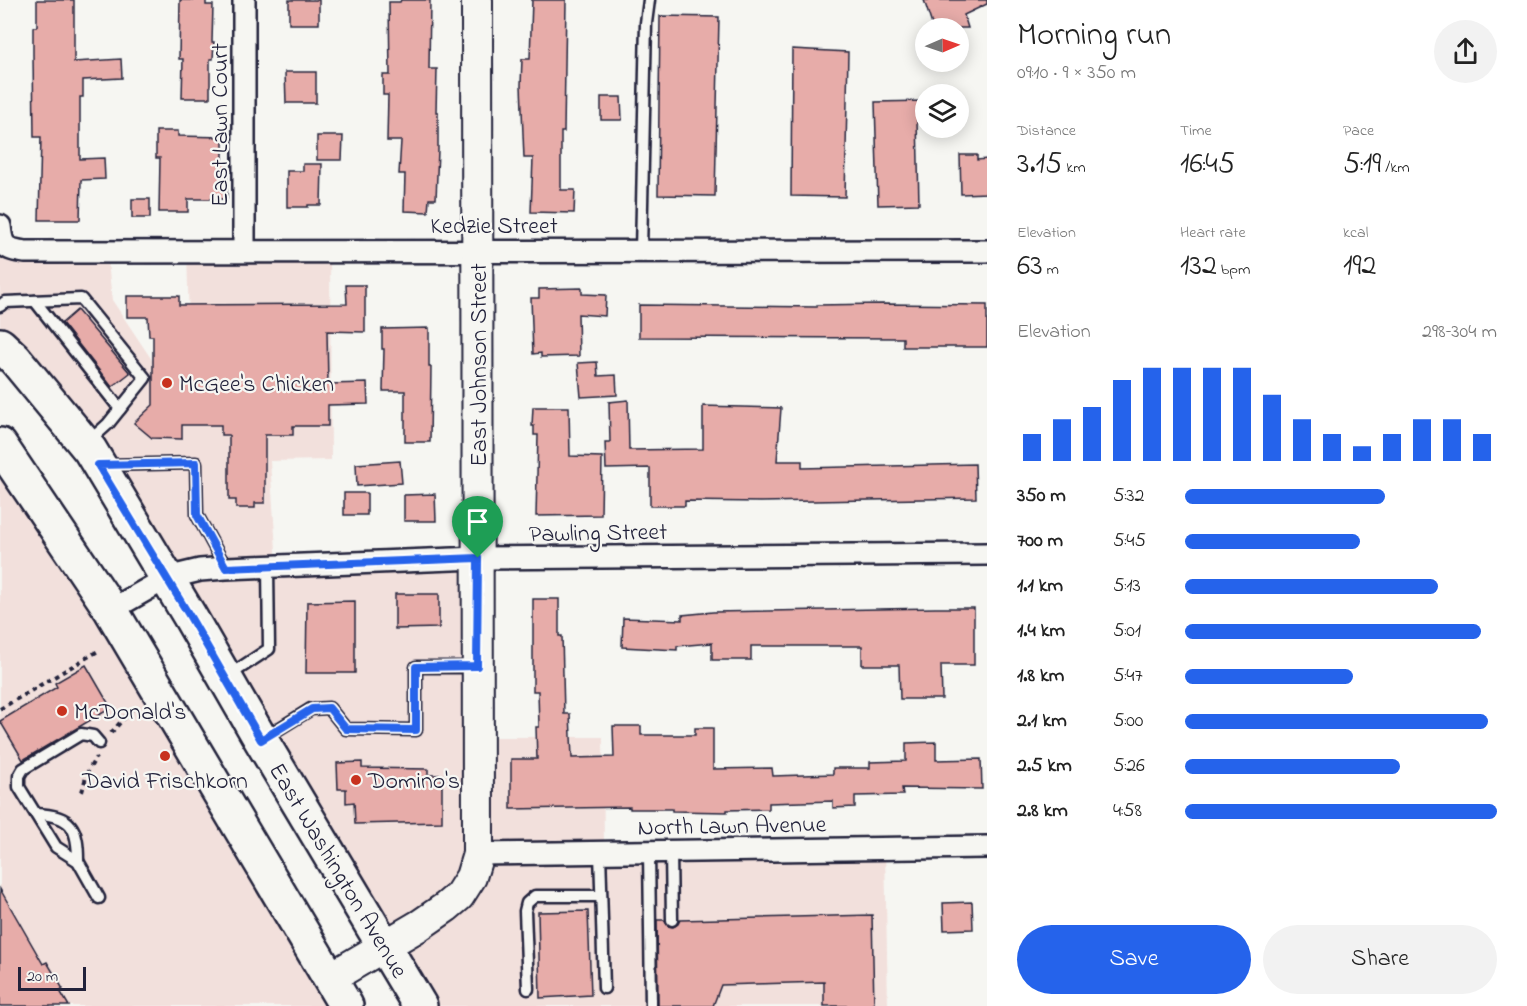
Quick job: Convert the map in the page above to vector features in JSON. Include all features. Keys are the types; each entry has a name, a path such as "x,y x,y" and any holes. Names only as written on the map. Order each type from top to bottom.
{"main road":[{"name":"East Washington Avenue","path":"0,345 15,359 92,455 420,1006"},
{"path":"0,445 111,610 346,1006"}],"street":[{"name":"East Lawn Court","path":"244,0 244,251"},
{"name":"East Johnson Street","path":"330,978 420,925 459,896 471,877 478,854 477,0"},
{"name":"Kedzie Street","path":"2,235 7,248 25,252 987,251"},
{"name":"Pawling Street","path":"111,610 167,578 200,570 226,568 478,558 987,554"},
{"name":"North Lawn Avenue","path":"478,854 987,847"}],"lane":[{"path":"641,251 646,23 649,0"},
{"path":"0,306 5,302 81,299 145,378 108,424 92,455 196,463 197,515 226,568"},
{"path":"35,300 120,410"},
{"path":"225,678 269,649 268,566"},
{"path":"261,740 312,709 329,708 346,729 416,730 416,667 477,666"},
{"path":"99,743 93,736 81,734 22,769 19,776 19,787 56,847 78,861 99,898"},
{"path":"36,814 56,816 73,827 78,841 78,861"},
{"path":"671,850 672,920"},
{"path":"649,851 651,1006"},
{"path":"600,852 604,988"},
{"path":"528,989 525,910 530,899 543,896 601,896"}],"path":[{"path":"0,709 98,651"}],"shaded area":[{"path":"0,226 3,244 107,252 112,300 152,360 190,360 187,251 330,251 331,460 270,461 277,565 478,558 477,737 603,737 604,851 885,848 888,1006 420,1006 189,615 0,345"},
{"path":"0,445 346,1006 0,1006"}],"building":[{"path":"37,0 74,0 74,62 121,59 122,78 83,80 83,97 80,97 80,159 104,158 105,179 81,180 80,220 39,220 41,137 34,137 33,54 33,27 37,27"},
{"path":"180,0 206,0 206,5 213,5 212,42 214,42 213,59 210,59 210,98 182,98 183,59 179,59"},
{"path":"289,0 319,0 319,24 289,24"},
{"path":"401,0 430,0 429,69 437,69 438,150 436,199 429,199 428,212 404,211 405,174 399,174 401,141 387,141 388,95 383,95 383,75 390,75 389,2 400,2"},
{"path":"532,0 566,0 561,190 575,190 574,213 531,212 533,158 524,158 521,85 522,59 530,59"},
{"path":"924,0 987,0 987,4 964,15 965,18 930,18"},
{"path":"660,16 719,17 715,196 658,195"},
{"path":"792,49 848,52 845,197 791,196"},
{"path":"285,72 316,72 316,103 286,103"},
{"path":"601,97 621,97 622,120 601,120"},
{"path":"915,101 919,204 878,205 875,102"},
{"path":"156,131 178,131 178,136 223,137 223,162 227,163 227,199 188,199 188,212 159,212 160,158 156,158"},
{"path":"317,136 343,136 342,160 317,160"},
{"path":"960,155 977,155 977,160 987,159 987,193 961,194"},
{"path":"303,164 322,164 321,205 287,207 287,171 303,171"},
{"path":"132,199 150,199 150,218 132,218"},
{"path":"346,285 365,285 365,332 327,331 328,384 367,383 368,404 328,405 328,426 293,426 293,435 265,435 265,503 255,503 255,508 236,508 236,500 229,500 229,435 221,435 221,425 182,425 182,439 152,438 134,423 153,405 153,336 149,336 148,317 127,317 127,296 179,296 179,305 347,304"},
{"path":"582,288 582,294 606,295 605,316 578,314 579,356 541,357 541,353 533,354 531,298 539,298 539,289"},
{"path":"639,305 817,307 817,305 987,305 987,347 903,347 903,338 639,337"},
{"path":"77,310 130,373 112,387 62,323"},
{"path":"429,328 430,442 405,442 405,391 383,391 382,329"},
{"path":"597,362 598,376 616,375 617,395 581,397 578,363"},
{"path":"628,400 629,450 703,449 703,406 781,408 777,461 802,461 802,468 975,464 976,498 685,501 685,506 650,506 650,468 606,469 605,442 610,442 609,402"},
{"path":"533,407 569,407 570,456 602,457 601,515 536,516 538,435 534,435 534,426 532,426"},
{"path":"400,461 402,483 357,486 356,464"},
{"path":"344,493 367,493 367,515 344,515"},
{"path":"435,494 436,521 404,521 404,495"},
{"path":"395,594 439,594 439,628 395,629"},
{"path":"533,599 559,599 564,714 570,714 572,758 614,757 613,726 641,726 641,735 695,735 695,728 713,728 713,769 772,768 773,776 833,774 833,768 870,768 870,762 906,761 906,743 936,742 936,760 981,759 982,789 902,788 903,795 855,796 855,807 833,808 833,801 769,803 769,809 727,810 727,812 630,809 630,807 511,809 511,759 537,759 536,727 539,727 538,691 533,691"},
{"path":"355,601 355,673 306,673 307,602"},
{"path":"974,608 974,665 941,665 942,699 900,699 899,665 862,665 862,646 751,646 751,660 712,660 712,643 677,646 677,650 622,647 623,618 682,620 682,615 713,612"},
{"name":"McDonald's","path":"86,665 111,708 23,760 0,721 57,687 55,683"},
{"path":"362,762 362,768 428,769 428,775 442,775 442,822 355,824 354,802 346,803 346,789 338,789 337,763"},
{"path":"0,889 43,964 47,962 63,989 60,991 69,1006 0,1006"},
{"path":"972,902 973,929 944,930 943,903"},
{"path":"588,911 591,995 540,998 538,912"},
{"path":"872,915 874,1006 824,1006 824,982 721,985 713,1006 658,1006 657,920 664,920 668,926 673,927 680,920"}],"place":[{"name":"McGee's Chicken","path":"167,383"},
{"name":"McDonald's","path":"62,711"},
{"name":"David Frischkorn","path":"165,756"},
{"name":"Domino's","path":"356,780"}],"route":[{"path":"196,463 197,515 226,568 478,558 477,666 416,667 416,730 346,729 329,708 312,709 261,740 98,465 196,463"}]}
